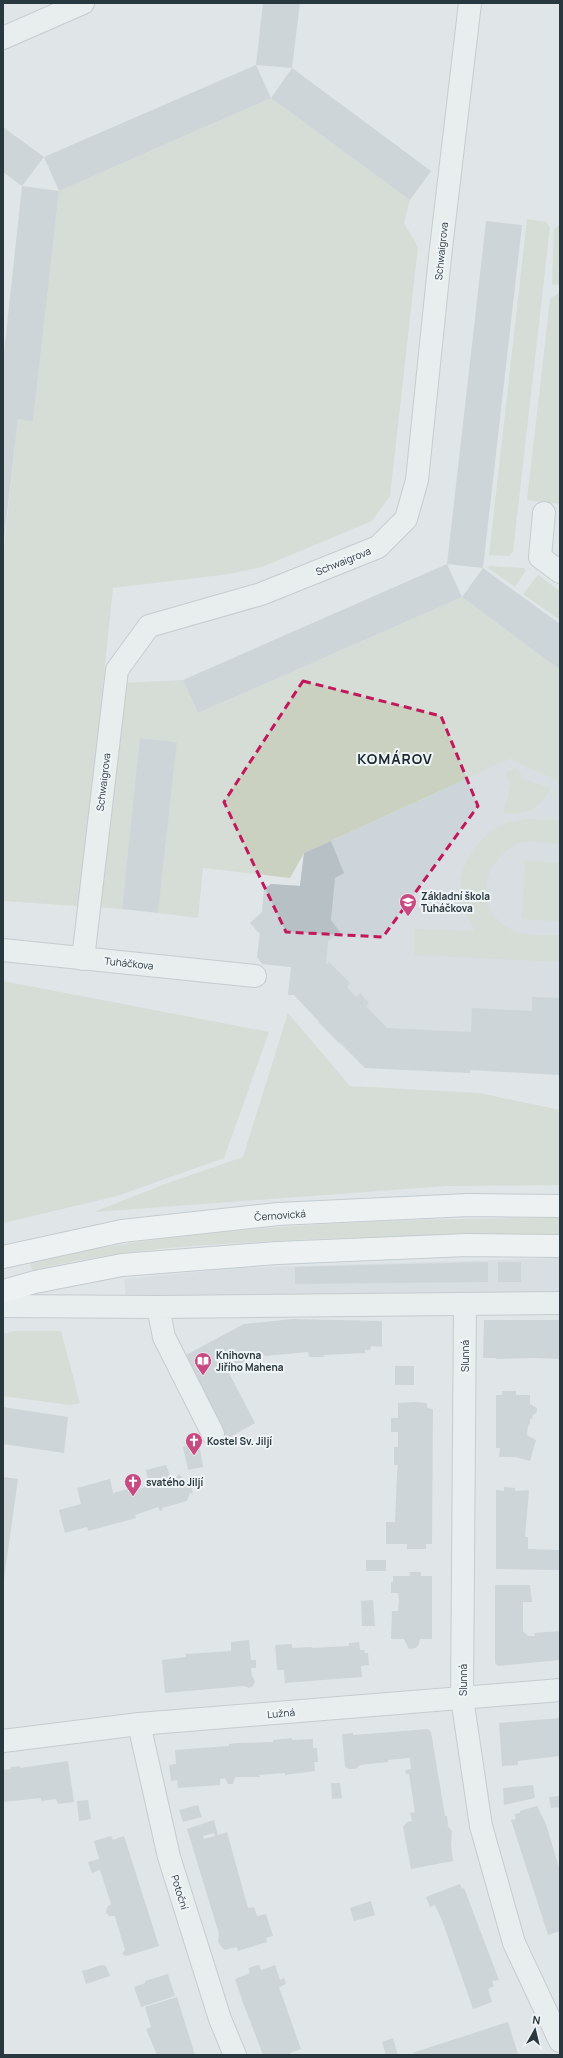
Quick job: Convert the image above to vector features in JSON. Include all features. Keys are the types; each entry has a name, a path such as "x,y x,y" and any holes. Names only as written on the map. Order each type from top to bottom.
{"main road":[{"name":"Černovická","path":"3,1257 122,1231 278,1214 468,1205 560,1206"},
{"path":"3,1291 35,1282 122,1265 277,1253 467,1245 560,1246"}],"street":[{"path":"3,38 83,3"},
{"name":"Schwaigrova","path":"83,959 116,670 149,626 261,594 378,547 406,519 417,480 470,3"},
{"path":"544,513 540,557 560,572"},
{"name":"Tuháčkova","path":"3,950 255,976"},
{"name":"Slunná","path":"465,1304 462,1698 483,1834 514,1943 560,2041"},
{"path":"3,1306 560,1304"},
{"path":"158,1306 164,1337 213,1434"},
{"name":"Lužná","path":"3,1741 139,1724 560,1690"},
{"name":"Potoční","path":"139,1724 169,1857 220,2019 235,2055"}],"highlighted area":[{"path":"303,681 441,716 478,806 383,937 286,932 224,802"}],"shaded area":[{"name":"Základní škola Tuháčkova","path":"510,759 560,782 560,1075 470,1070 470,1073 365,1068 318,1023 318,1020 294,995 288,995 291,967 262,964 257,957 260,934 250,923 262,912 264,889 271,884 300,886 304,853"},
{"path":"560,1258 560,1295 126,1296 124,1279 239,1268"}],"green space":[{"path":"271,98 410,200 404,223 418,247 390,496 372,521 262,567 229,574 113,588 103,684 183,680 198,713 462,597 560,670 560,782 510,759 304,853 290,878 203,868 198,918 158,913 177,742 141,738 122,909 3,901 3,556 18,419 33,420 59,191"},
{"path":"527,219 546,222 550,227 513,552 509,556 489,555"},
{"path":"558,226 560,227 560,284 552,285 554,229"},
{"path":"560,292 560,504 527,500 550,299"},
{"path":"489,566 524,568 526,570 515,587 488,568"},
{"path":"538,575 560,591 560,620 523,594"},
{"path":"517,768 523,779 550,788 542,801 531,810 511,814 503,813 511,785 505,773"},
{"path":"526,819 560,820 560,844 523,842 518,843 509,849 495,862 489,874 486,886 487,898 490,909 497,919 507,927 525,934 560,935 560,962 414,955 415,929 475,931 464,910 461,897 463,872 467,860 474,849 491,831 502,825"},
{"path":"525,861 560,863 560,921 522,919"},
{"path":"3,981 269,1032 224,1158 117,1196 3,1223"},
{"path":"288,1013 350,1086 479,1093 560,1110 560,1185 446,1186 94,1212 165,1184 243,1157"},
{"path":"495,1218 560,1218 560,1235 371,1237 296,1240 147,1250 92,1258 37,1270 33,1270 30,1266 35,1260 99,1248 230,1231 362,1222"},
{"path":"15,1331 61,1331 80,1403 70,1405 3,1396 3,1334"}],"building":[{"path":"263,3 300,3 292,68 256,65"},
{"path":"256,65 271,98 59,191 44,157"},
{"path":"292,68 431,171 410,200 271,98"},
{"path":"3,127 44,157 22,186 3,172"},
{"path":"22,186 59,191 33,421 18,419 3,548 3,362"},
{"path":"486,221 522,225 483,568 447,564"},
{"path":"447,564 462,597 198,713 183,680"},
{"path":"483,568 560,624 560,670 462,597"},
{"path":"140,738 177,742 158,913 122,909"},
{"path":"331,841 344,873 335,878 331,920 340,932 328,941 326,965 329,962 350,983 347,987 356,997 360,993 369,1003 366,1006 387,1028 471,1032 472,1008 532,1011 532,997 560,998 560,1075 470,1070 470,1073 365,1068 340,1042 339,1043 294,995 288,995 291,967 262,964 257,957 260,934 250,923 262,912 264,889 271,884 300,886 304,853"},
{"path":"488,1262 488,1282 295,1284 295,1267"},
{"path":"498,1262 521,1262 521,1282 498,1282"},
{"path":"293,1319 382,1321 382,1347 371,1346 370,1350 365,1350 365,1353 324,1355 324,1357 309,1357 308,1352 265,1356 262,1352 228,1371 255,1423 225,1440 182,1357 244,1324"},
{"path":"484,1320 560,1320 560,1359 483,1358"},
{"path":"395,1366 414,1366 414,1385 395,1385"},
{"path":"502,1391 516,1391 516,1395 530,1395 530,1404 537,1408 537,1412 533,1415 532,1419 530,1419 530,1424 528,1425 527,1435 536,1440 530,1461 516,1457 499,1457 500,1448 496,1448 496,1395 502,1395"},
{"path":"398,1403 427,1403 427,1408 433,1409 432,1544 426,1544 426,1549 407,1549 407,1544 386,1544 386,1522 395,1522 398,1465 394,1465 394,1447 398,1447 398,1432 391,1432 391,1418 398,1418"},
{"path":"3,1407 68,1417 64,1453 3,1444"},
{"name":"Kostel Sv. Jiljí","path":"199,1443 203,1467 188,1470 183,1447"},
{"name":"svatého Jiljí","path":"166,1465 171,1478 178,1476 178,1474 187,1481 190,1479 193,1494 190,1493 187,1501 162,1508 163,1510 160,1511 158,1507 135,1515 136,1518 88,1531 87,1527 65,1533 59,1510 81,1504 77,1488 110,1479 113,1493 128,1489 129,1492 149,1486 146,1470"},
{"path":"3,1477 18,1479 4,1579 3,1579"},
{"path":"504,1487 515,1488 515,1491 529,1490 525,1537 528,1537 528,1549 560,1550 560,1570 496,1569 496,1490 504,1491"},
{"path":"366,1560 386,1560 386,1571 366,1571"},
{"path":"409,1572 421,1572 421,1576 432,1576 432,1639 420,1639 416,1648 409,1649 404,1639 391,1639 392,1611 398,1611 399,1600 398,1593 391,1593 391,1582 393,1582 393,1576 410,1576"},
{"path":"495,1585 530,1585 532,1602 523,1602 523,1631 528,1636 535,1636 534,1633 560,1631 560,1660 498,1666 495,1663"},
{"path":"373,1600 375,1626 362,1626 361,1601"},
{"path":"249,1640 251,1660 256,1660 256,1668 251,1668 252,1676 255,1681 253,1686 249,1688 244,1686 165,1693 162,1660 186,1657 186,1654 231,1651 231,1642"},
{"path":"359,1642 360,1650 364,1650 365,1653 368,1653 369,1665 361,1666 362,1677 285,1683 284,1670 277,1670 275,1645 292,1644 292,1648 312,1648 349,1646 349,1643"},
{"path":"560,1718 560,1756 518,1761 518,1765 502,1766 499,1723"},
{"path":"428,1729 431,1732 445,1816 447,1816 447,1825 452,1831 451,1845 453,1861 411,1869 403,1827 407,1822 412,1821 410,1813 415,1812 409,1774 406,1774 405,1770 411,1769 410,1758 360,1765 356,1769 349,1769 345,1767 342,1734 353,1733 353,1735"},
{"path":"292,1738 292,1740 313,1739 313,1748 317,1748 318,1762 314,1762 315,1771 285,1775 285,1773 259,1775 260,1777 235,1777 233,1784 228,1784 225,1778 220,1779 220,1785 178,1788 177,1780 171,1781 169,1765 176,1764 175,1750 229,1746 229,1744 238,1743 273,1742 273,1740"},
{"path":"68,1761 74,1802 58,1804 56,1799 41,1801 41,1798 3,1802 3,1770 11,1769 11,1767 20,1766 20,1768"},
{"path":"331,1783 340,1783 342,1798 332,1799"},
{"path":"533,1785 535,1798 504,1805 503,1788"},
{"path":"560,1796 560,1807 551,1808 549,1797"},
{"path":"88,1800 91,1819 79,1821 77,1801"},
{"path":"198,1805 202,1817 183,1822 179,1810"},
{"path":"537,1806 546,1824 560,1871 560,1931 548,1935 511,1820 516,1819 514,1814"},
{"path":"214,1820 218,1835 227,1832 248,1908 254,1907 257,1916 266,1914 273,1936 266,1938 267,1942 238,1951 237,1947 224,1950 218,1942 219,1934 187,1829","holes":["214,1833 215,1836 204,1839 203,1836"]},
{"path":"111,1836 113,1840 124,1836 159,1946 126,1956 122,1954 125,1950 115,1916 109,1916 106,1912 107,1907 111,1904 100,1870 92,1873 88,1862 99,1859 94,1841"},
{"path":"460,1884 462,1889 464,1888 499,1980 492,1981 494,1986 488,1989 492,2002 473,2009 443,1923 435,1905 430,1907 426,1897"},
{"path":"371,1901 375,1915 354,1921 350,1908"},
{"path":"102,1965 106,1966 110,1976 86,1984 82,1971"},
{"path":"259,1965 261,1970 275,1965 280,1980 284,1978 286,1984 279,1987 301,2049 290,2053 291,2055 263,2055 242,2000 235,1979 250,1973 248,1968"},
{"path":"168,1974 175,1996 141,2007 134,1987 145,1983 145,1981"},
{"path":"177,1997 195,2055 157,2055 146,2029 151,2027 145,2007"},
{"path":"508,2022 518,2054 411,2055 415,2052"},
{"path":"393,2038 398,2055 386,2055 382,2042"}],"place":[{"name":"Základní škola Tuháčkova","path":"408,917"},
{"name":"Knihovna Jiřího Mahena","path":"203,1376"},
{"name":"Kostel Sv. Jiljí","path":"194,1456"},
{"name":"svatého Jiljí","path":"133,1497"}],"district":[{"name":"KOMÁROV","path":"395,759"}]}
